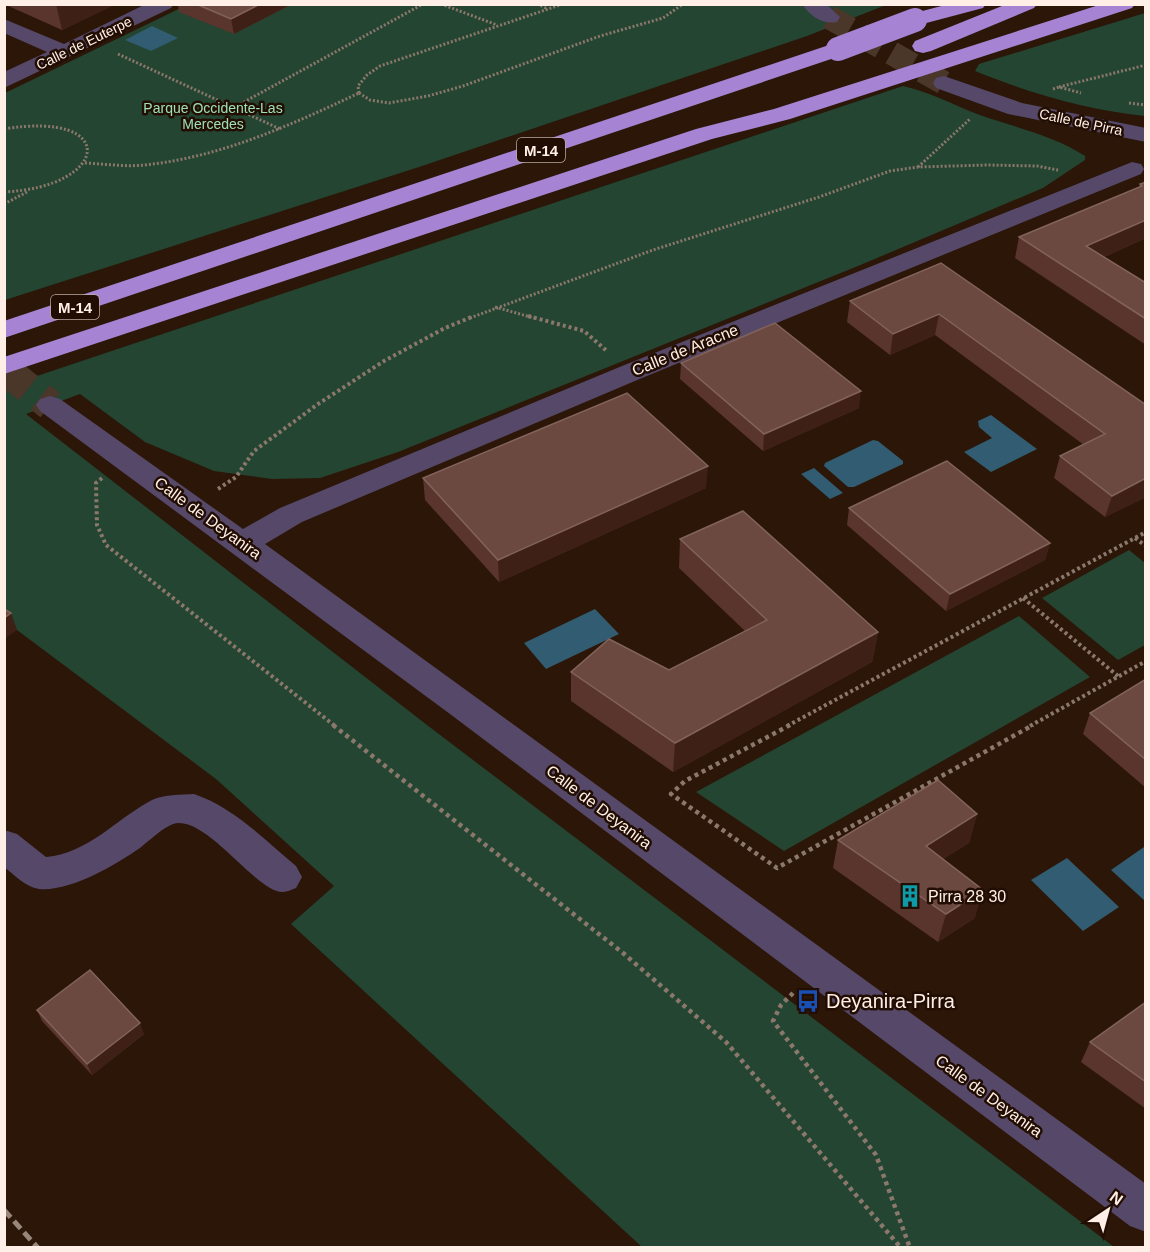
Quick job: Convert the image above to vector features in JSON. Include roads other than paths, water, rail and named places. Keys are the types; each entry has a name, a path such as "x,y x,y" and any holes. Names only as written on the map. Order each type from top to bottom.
{"highway":[{"path":"915,20 949,4"},
{"name":"M-14","path":"4,330 838,49 915,20 976,4"},
{"name":"M-14","path":"4,366 704,134 771,102 971,28 1027,4"},
{"path":"704,134 782,114 1125,4"},
{"path":"4,323 146,283"}],"street":[{"name":"Calle de Euterpe","path":"4,81 164,4"},
{"path":"812,4 830,17"},
{"path":"4,25 65,52"},
{"name":"Calle de Pirra","path":"944,83 1016,109 1083,137 1133,166"},
{"name":"Calle de Pirra","path":"1016,109 1145,135"},
{"path":"1133,166 1120,149 1124,142 1145,135"},
{"name":"Calle de Aracne","path":"243,543 291,514 1133,166"},
{"name":"Calle de Deyanira","path":"50,405 243,543 817,970 1146,1211"},
{"path":"4,845 39,873 61,871 81,864 114,847 166,810 194,809 222,826 283,877"}],"water":[{"path":"152,26 178,38 151,51 125,40"},
{"path":"991,415 1037,449 991,472 964,452 992,438 979,427 978,421"},
{"path":"873,440 878,441 903,461 903,464 854,487 848,487 824,466 825,463"},
{"path":"814,468 843,493 830,499 801,474"},
{"path":"595,609 619,634 546,669 524,643"},
{"path":"1144,847 1146,849 1145,901 1111,870"},
{"path":"1067,858 1119,907 1083,931 1031,880"}],"tunnel":[{"path":"829,17 944,83"},
{"path":"4,369 50,405"}],"railway":[{"path":"4,1210 38,1248"}],"place":[{"name":"Pirra 28 30","path":"910,896"},
{"name":"Deyanira-Pirra","path":"808,1001"}],"park label":[{"name":"Parque Occidente-Las Mercedes","path":"213,116"}]}
